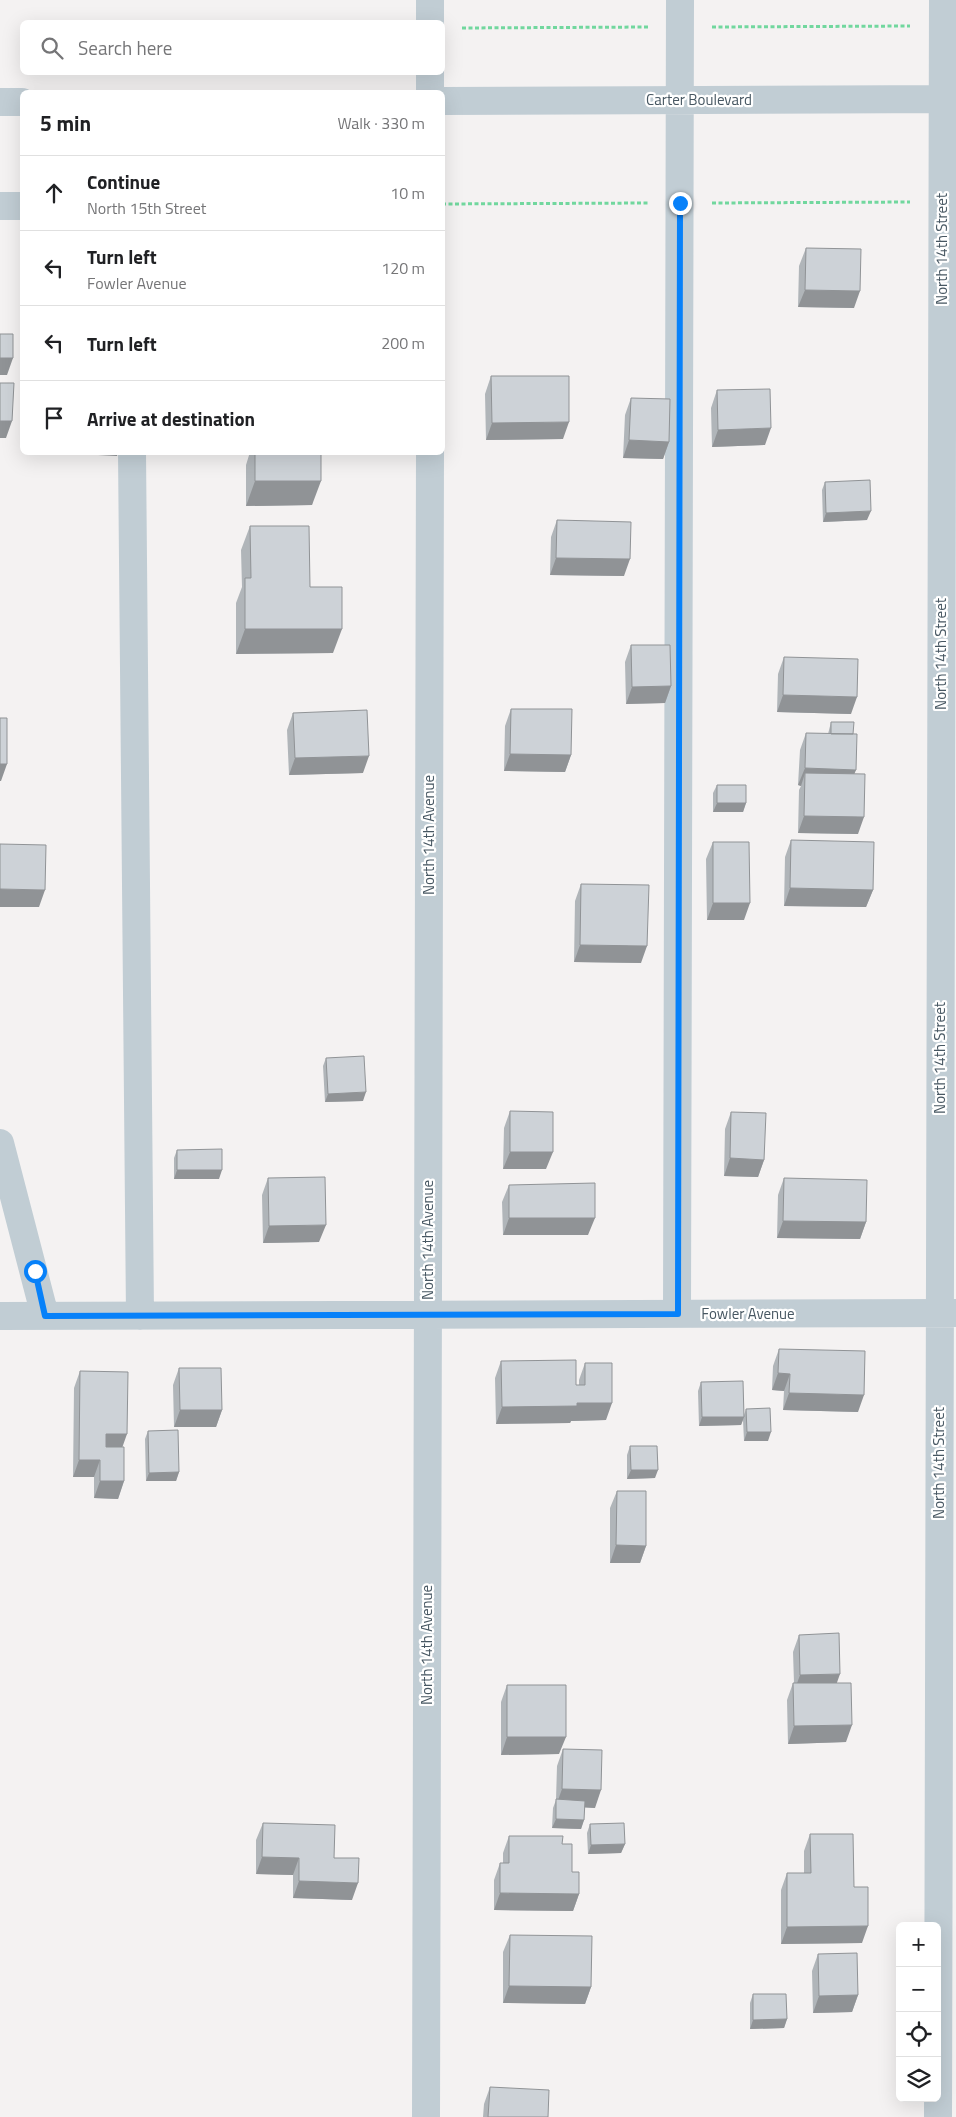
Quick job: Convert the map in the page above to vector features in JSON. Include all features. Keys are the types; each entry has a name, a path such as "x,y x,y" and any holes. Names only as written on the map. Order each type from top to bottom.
{"street":[{"path":"430,0 430,20"},
{"path":"678,1314 680,0"},
{"name":"North 14th Street","path":"938,2117 948,1313 949,99 943,0"},
{"path":"430,75 430,90"},
{"name":"Carter Boulevard","path":"445,101 949,99"},
{"path":"0,102 20,102"},
{"path":"0,206 20,206"},
{"path":"132,455 140,1316"},
{"name":"North 14th Avenue","path":"426,2117 430,455"},
{"path":"0,1143 35,1271 45,1316"},
{"name":"Fowler Avenue","path":"0,1316 948,1313"}],"building":[{"path":"806,248 861,249 860,291 805,290"},
{"path":"0,334 13,334 13,358 0,358"},
{"path":"491,376 569,376 569,422 492,423"},
{"path":"0,383 14,383 12,421 0,421"},
{"path":"770,389 771,428 718,430 717,390"},
{"path":"631,398 670,399 669,442 629,440"},
{"path":"255,455 321,455 321,481 255,481"},
{"path":"870,480 871,511 826,513 825,482"},
{"path":"557,520 631,522 630,559 556,558"},
{"path":"250,526 309,526 310,587 342,587 342,629 245,629 245,578 251,578"},
{"path":"631,645 670,645 671,686 632,687"},
{"path":"784,657 858,659 857,697 783,695"},
{"path":"511,709 572,709 571,755 510,754"},
{"path":"367,710 369,756 295,758 293,713"},
{"path":"0,718 7,718 7,764 0,764"},
{"path":"831,722 854,722 853,734 831,734"},
{"path":"806,733 857,734 856,770 805,768"},
{"path":"805,773 865,774 864,817 804,816"},
{"path":"717,785 746,785 746,803 717,803"},
{"path":"791,840 874,842 873,890 790,888"},
{"path":"713,842 749,842 750,903 713,903"},
{"path":"0,844 46,845 45,890 0,889"},
{"path":"581,884 649,885 647,946 580,945"},
{"path":"364,1056 366,1092 328,1094 326,1058"},
{"path":"510,1111 553,1112 553,1152 510,1152"},
{"path":"731,1112 766,1113 764,1160 730,1158"},
{"path":"222,1149 222,1170 177,1170 177,1150"},
{"path":"325,1177 326,1225 269,1226 268,1178"},
{"path":"784,1178 867,1180 866,1222 783,1221"},
{"path":"595,1183 595,1218 509,1218 509,1185"},
{"path":"779,1349 865,1351 864,1395 789,1393 790,1374 778,1373"},
{"path":"576,1360 576,1385 585,1385 585,1363 612,1363 612,1403 577,1403 577,1406 502,1407 501,1361"},
{"path":"179,1368 221,1368 222,1410 180,1410"},
{"path":"80,1371 128,1372 127,1434 106,1434 106,1447 124,1447 124,1481 100,1481 100,1460 79,1460"},
{"path":"743,1381 744,1417 702,1417 701,1382"},
{"path":"770,1408 771,1432 747,1432 746,1409"},
{"path":"178,1430 179,1472 149,1473 148,1431"},
{"path":"630,1446 657,1446 658,1470 631,1470"},
{"path":"617,1491 646,1491 646,1546 616,1545"},
{"path":"839,1633 840,1674 800,1675 799,1635"},
{"path":"793,1683 851,1683 852,1725 794,1726"},
{"path":"507,1685 566,1685 566,1737 507,1737"},
{"path":"563,1749 602,1750 601,1790 562,1789"},
{"path":"556,1799 585,1801 584,1820 556,1819"},
{"path":"263,1823 335,1825 334,1858 359,1858 358,1883 299,1881 299,1858 262,1857"},
{"path":"624,1823 625,1844 591,1845 590,1824"},
{"path":"810,1834 853,1834 854,1887 868,1887 868,1926 787,1927 787,1873 811,1873"},
{"path":"509,1836 563,1836 562,1844 572,1844 572,1872 579,1872 579,1894 500,1893 500,1863 509,1863"},
{"path":"510,1935 592,1936 591,1987 509,1986"},
{"path":"857,1953 858,1995 819,1996 818,1954"},
{"path":"753,1994 786,1994 787,2019 753,2020"},
{"path":"490,2087 549,2090 548,2117 488,2117"}],"route":[{"path":"35,1271 45,1316 678,1314 680,203"}]}
